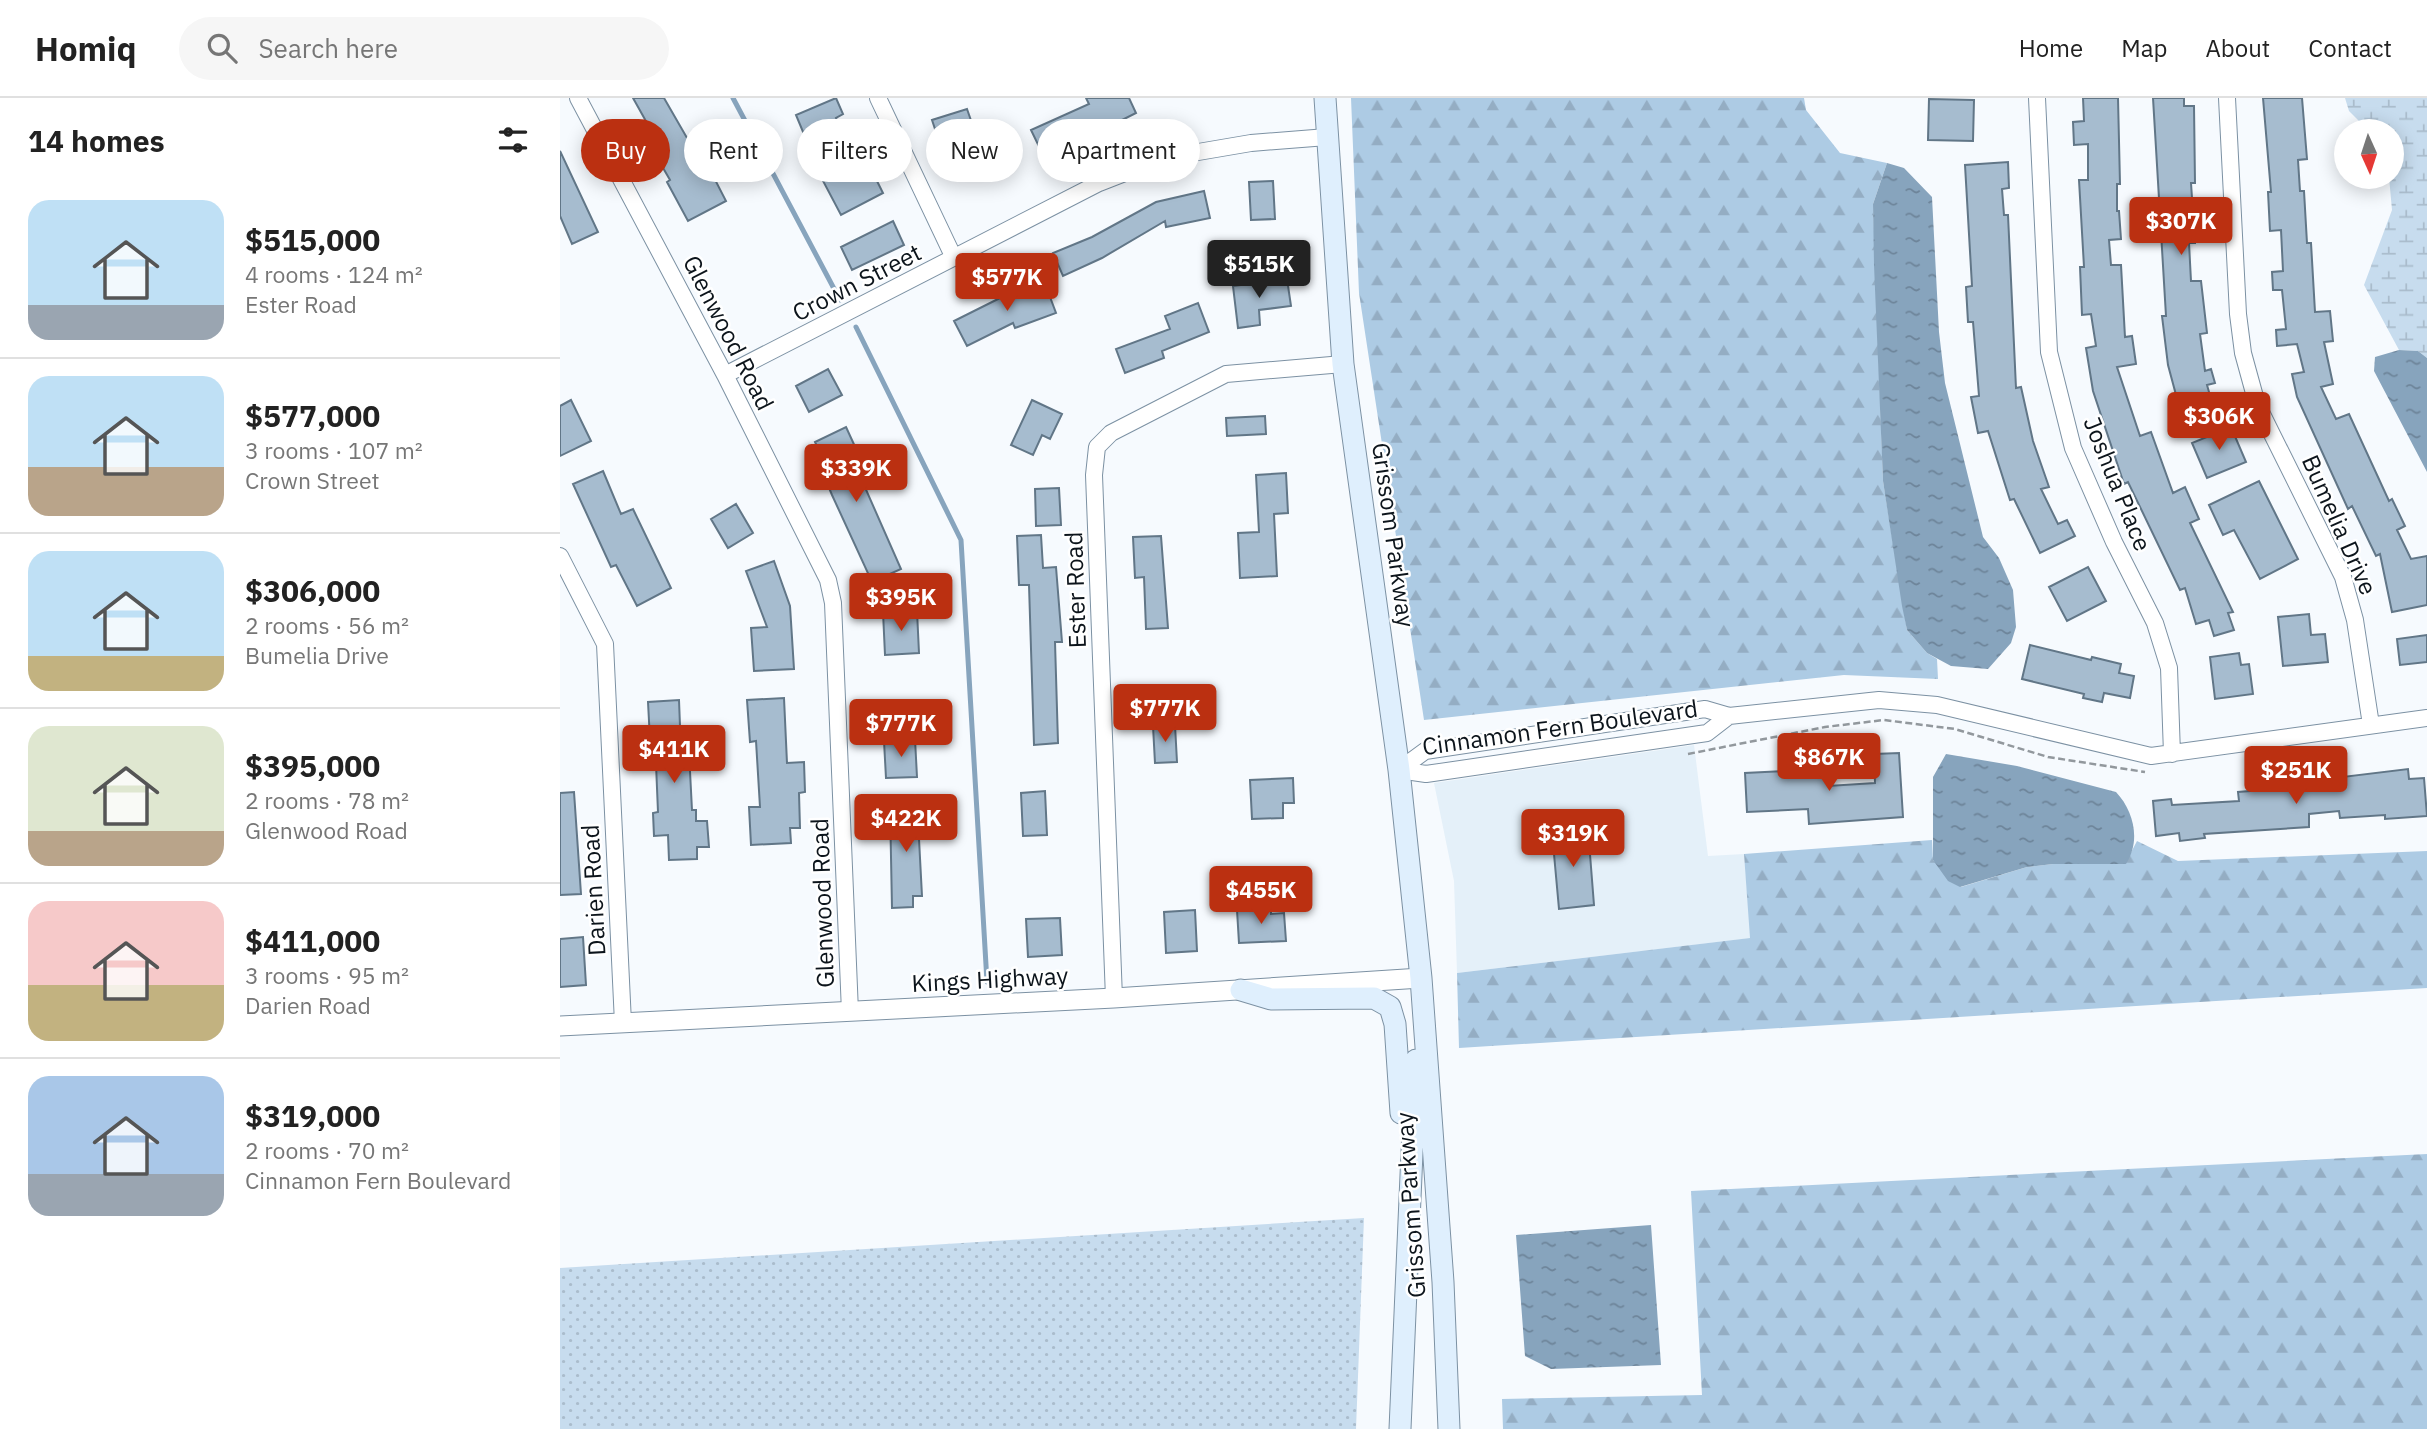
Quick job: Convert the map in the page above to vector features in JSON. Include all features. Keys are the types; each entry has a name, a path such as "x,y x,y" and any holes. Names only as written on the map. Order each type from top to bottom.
{"main road":[{"name":"Grissom Parkway","path":"1325,98 1343,364 1399,770 1421,978 1443,1282 1449,1429"},
{"name":"Grissom Parkway","path":"1400,1429 1410,1164 1421,978"},
{"path":"1241,989 1271,999 1374,998 1390,1007 1395,1024 1401,1115 1410,1164"}],"street":[{"name":"Glenwood Road","path":"578,98 725,375 828,580 833,603 850,1012"},
{"path":"878,98 954,258"},
{"name":"Joshua Place","path":"2036,98 2049,352 2073,448 2114,542 2155,623 2169,668 2172,754"},
{"name":"Bumelia Drive","path":"2227,98 2238,314 2243,353 2257,404 2343,577 2356,620 2371,725"},
{"name":"Crown Street","path":"725,375 1100,183 1163,158 1251,143 1327,137"},
{"name":"Ester Road","path":"1114,998 1094,475 1097,447 1111,433 1226,374 1343,364"},
{"name":"Darien Road","path":"560,556 606,644 623,1023"},
{"name":"Cinnamon Fern Boulevard","path":"1399,770 1424,751 1705,709 1729,716 1890,701 1937,705 2126,753 2151,756 2427,718"},
{"name":"Cinnamon Fern Boulevard","path":"1399,770 1426,774 1707,733 1729,716"},
{"name":"Kings Highway","path":"560,1026 1114,998 1421,978"}],"path":[{"path":"1680,754 1706,752 1739,742 1825,726 1884,720 1955,729 2048,757 2151,773"}],"shaded area":[{"path":"1694,745 1708,856 1744,854 1751,938 1457,973 1454,881 1434,783"}],"green space":[{"path":"1351,98 1804,98 1806,110 1840,153 1887,163 1873,204 1883,481 1907,630 1927,653 1937,659 1938,679 1844,675 1424,720 1359,293"},
{"path":"2345,98 2427,98 2427,358 2418,351 2399,350 2364,285 2392,210 2390,189 2404,189 2404,119 2357,119 2349,111"},
{"path":"1932,840 1933,860 1961,887 2027,867 2053,864 2125,864 2137,841 2178,861 2427,851 2427,988 1459,1048 1457,973 1750,938 1744,854"},
{"path":"2427,1154 2427,1429 1503,1429 1502,1399 1702,1395 1691,1191"},
{"path":"1364,1218 1356,1429 560,1429 560,1268"}],"water":[{"path":"1887,163 1904,168 1932,197 1939,332 1945,383 1983,537 1999,558 2013,590 2016,627 2011,643 1988,669 1951,666 1927,653 1907,630 1902,606 1883,481 1874,265 1873,204"},
{"path":"2399,350 2418,351 2427,358 2427,472 2374,371 2375,357"},
{"path":"1946,754 2017,766 2116,792 2127,808 2133,826 2133,846 2126,864 2053,864 2027,867 1960,887 1948,881 1933,860 1933,777"},
{"path":"1651,1225 1661,1365 1551,1369 1525,1356 1516,1235"}],"building":[{"path":"633,98 664,98 684,133 684,182 716,182 726,201 688,221 667,182 670,182 670,119 645,119"},
{"path":"836,98 843,114 836,119 798,119 796,115"},
{"path":"1086,98 1129,98 1136,113 1124,119 1056,119 1089,104"},
{"path":"2083,98 2118,98 2120,184 2117,184 2117,211 2121,239 2109,240 2111,265 2121,265 2125,337 2132,336 2136,364 2117,367 2140,436 2151,432 2173,493 2185,487 2199,519 2190,523 2233,612 2228,613 2234,630 2214,636 2209,620 2196,624 2185,588 2180,590 2128,482 2124,484 2093,391 2086,348 2096,346 2091,314 2082,315 2080,267 2084,267 2079,180 2088,180 2088,144 2074,145 2073,122 2084,121"},
{"path":"2153,98 2184,98 2184,106 2194,106 2195,183 2191,183 2195,243 2189,243 2191,281 2201,281 2207,333 2200,334 2205,371 2211,369 2215,383 2207,385 2215,413 2183,421 2168,365 2162,316 2166,316"},
{"path":"2263,98 2302,98 2307,159 2298,160 2300,191 2304,191 2307,243 2311,243 2315,312 2330,311 2333,341 2324,342 2333,384 2321,387 2336,419 2349,414 2389,501 2392,499 2405,526 2397,530 2411,559 2427,556 2427,605 2392,612 2380,554 2376,556 2352,506 2348,509 2297,397 2292,374 2304,372 2297,344 2277,346 2276,330 2286,329 2282,290 2273,290 2272,272 2283,271 2281,230 2270,231 2268,192 2271,192"},
{"path":"1929,99 1974,100 1973,141 1928,140"},
{"path":"967,109 970,119 935,119"},
{"path":"1037,127 1037,142 1031,130"},
{"path":"560,151 598,232 572,244 560,216"},
{"path":"2008,162 2009,188 2002,189 2004,215 2008,215 2016,388 2021,387 2033,441 2049,487 2041,489 2058,524 2067,520 2075,536 2040,553 2014,499 2010,500 1988,431 1978,433 1971,397 1979,396 1973,322 1968,322 1966,287 1972,286 1965,165"},
{"path":"1273,181 1275,219 1251,220 1249,182"},
{"path":"824,182 878,182 883,193 841,215"},
{"path":"1204,191 1210,218 1166,227 1165,221 1102,258 1063,276 1053,253 1092,237 1156,202"},
{"path":"893,221 904,245 852,270 841,247"},
{"path":"1287,279 1291,306 1259,310 1260,325 1238,328 1233,286"},
{"path":"1044,281 1056,313 1015,328 1013,323 967,346 954,321 1002,297"},
{"path":"1198,303 1209,332 1162,351 1164,358 1125,373 1116,349 1170,329 1165,316"},
{"path":"828,369 842,395 809,412 796,386"},
{"path":"571,400 591,441 560,456 560,406"},
{"path":"1032,400 1062,414 1050,439 1042,435 1033,455 1011,445"},
{"path":"1265,416 1266,434 1227,436 1226,418"},
{"path":"846,427 863,464 856,467 901,569 872,582 822,471 828,469 815,442"},
{"path":"2231,427 2246,462 2207,478 2192,443"},
{"path":"603,471 621,514 633,509 671,588 637,606 616,565 611,567 573,484"},
{"path":"1286,473 1288,513 1274,514 1277,576 1240,578 1238,533 1259,532 1256,475"},
{"path":"2259,481 2298,559 2260,579 2234,530 2223,535 2209,505"},
{"path":"1059,488 1061,525 1036,526 1035,489"},
{"path":"736,504 753,533 728,548 711,519"},
{"path":"1041,535 1043,568 1056,567 1062,642 1055,642 1058,743 1034,745 1029,585 1019,585 1017,536"},
{"path":"1161,536 1168,628 1146,629 1144,577 1135,578 1133,537"},
{"path":"774,561 790,606 794,669 754,671 751,628 767,627 746,571"},
{"path":"2088,567 2106,601 2067,621 2049,587"},
{"path":"917,611 919,653 885,655 883,612"},
{"path":"2309,614 2311,635 2325,634 2328,662 2283,666 2278,617"},
{"path":"2427,635 2427,662 2400,665 2397,639"},
{"path":"2030,645 2091,660 2092,657 2121,664 2119,673 2134,676 2130,698 2104,693 2102,702 2083,698 2084,694 2022,679"},
{"path":"2239,653 2241,665 2249,664 2253,694 2215,699 2210,657"},
{"path":"784,698 787,763 804,762 805,792 799,793 800,828 790,828 791,843 751,845 749,807 760,807 756,741 750,742 747,700"},
{"path":"679,700 681,752 689,752 692,810 696,810 696,821 707,821 709,847 697,847 697,859 669,860 668,835 654,836 653,813 658,812 655,740 650,740 648,702"},
{"path":"1175,725 1177,762 1155,763 1153,726"},
{"path":"915,739 917,777 886,778 884,741"},
{"path":"1899,753 1903,817 1809,824 1808,809 1747,812 1745,773 1806,770 1805,761 1826,759 1828,786 1875,783 1874,754"},
{"path":"2408,769 2409,779 2424,778 2427,816 2340,818 2339,811 2309,814 2309,827 2204,834 2205,838 2180,841 2179,833 2156,836 2153,801 2171,799 2172,805 2239,801 2238,792 2275,789 2275,785 2307,783 2307,790 2343,787 2342,777"},
{"path":"1293,778 1294,803 1283,803 1283,818 1252,819 1250,780"},
{"path":"1045,791 1047,835 1023,836 1021,793"},
{"path":"574,792 581,894 560,895 560,793"},
{"path":"922,804 923,839 919,839 922,896 913,896 913,907 892,908 890,806"},
{"path":"1588,829 1594,905 1559,909 1552,832"},
{"path":"1271,908 1271,914 1284,913 1286,941 1239,943 1237,910"},
{"path":"1195,910 1197,951 1166,953 1164,912"},
{"path":"1060,918 1062,955 1028,957 1026,919"},
{"path":"583,937 586,985 560,987 560,939"}],"waterway":[{"path":"733,98 840,300"},
{"path":"856,327 961,540 987,982"}]}
